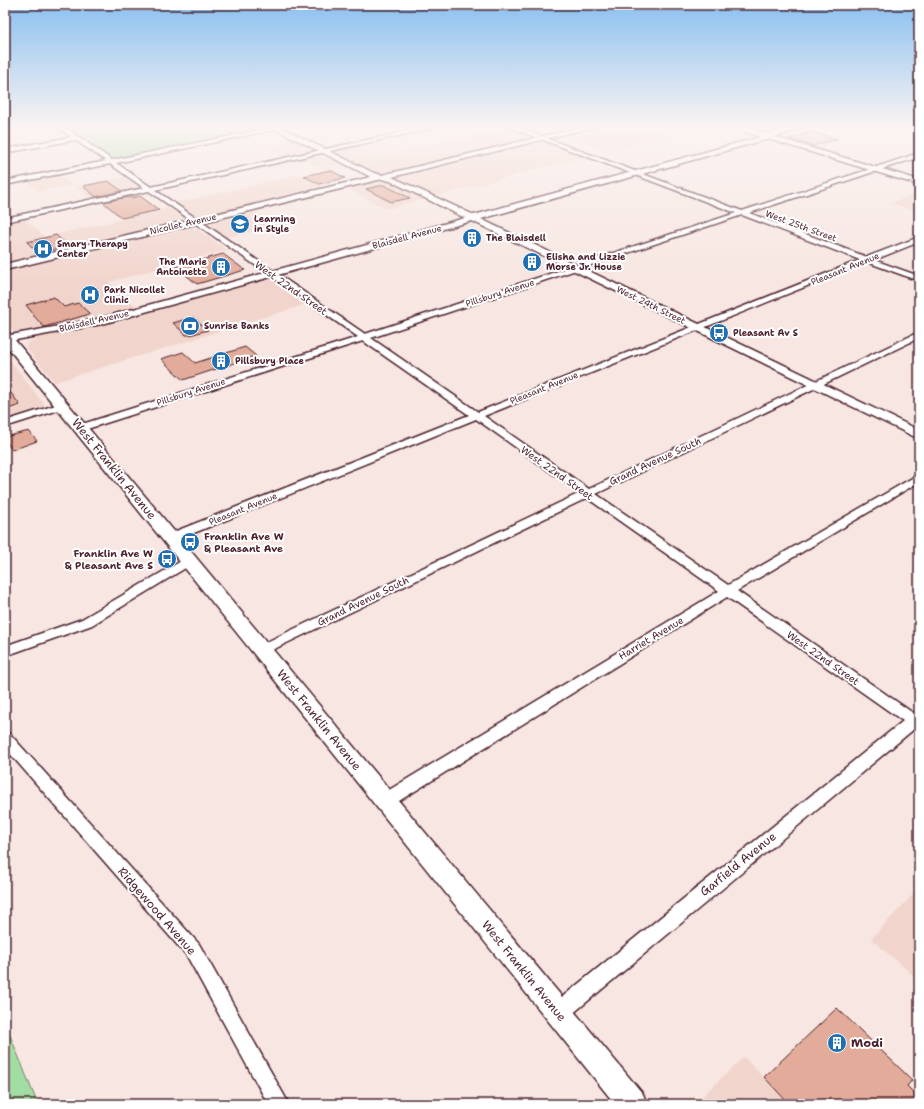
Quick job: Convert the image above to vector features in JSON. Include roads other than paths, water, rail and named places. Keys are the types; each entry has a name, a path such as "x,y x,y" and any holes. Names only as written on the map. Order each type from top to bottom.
{"main road":[{"name":"West Franklin Avenue","path":"6,338 633,1104"}],"street":[{"path":"5,183 31,178"},
{"name":"West 22nd Street","path":"133,178 476,415 586,494 917,721"},
{"path":"5,220 202,178"},
{"name":"Nicollet Avenue","path":"5,267 379,178"},
{"name":"West 24th Street","path":"386,178 392,179 919,435"},
{"name":"Blaisdell Avenue","path":"6,338 98,322 622,178"},
{"name":"West 25th Street","path":"645,178 919,279"},
{"name":"Pillsbury Avenue","path":"80,428 363,338 848,178"},
{"path":"903,178 919,183"},
{"name":"Pleasant Avenue","path":"170,538 919,239"},
{"name":"Grand Avenue South","path":"261,650 919,335"},
{"path":"5,424 62,406"},
{"name":"Harriet Avenue","path":"385,801 727,591 919,477"},
{"path":"5,651 87,622 188,561"},
{"name":"Garfield Avenue","path":"558,1012 917,721"},
{"name":"Ridgewood Avenue","path":"5,738 193,950 279,1104"}],"place":[{"name":"Learning in Style","path":"240,224"},
{"name":"The Blaisdell","path":"472,238"},
{"name":"Smary Therapy Center","path":"43,249"},
{"name":"Elisha and Lizzie Morse Jr. House","path":"532,262"},
{"name":"The Marie Antoinette","path":"221,267"},
{"name":"Park Nicollet Clinic","path":"90,295"},
{"name":"Sunrise Banks","path":"190,326"},
{"name":"Pleasant Av S","path":"719,333"},
{"name":"Pillsbury Place","path":"221,361"},
{"name":"Franklin Ave W & Pleasant Ave","path":"190,542"},
{"name":"Franklin Ave W & Pleasant Ave S","path":"167,559"},
{"name":"Modi","path":"837,1043"}]}
